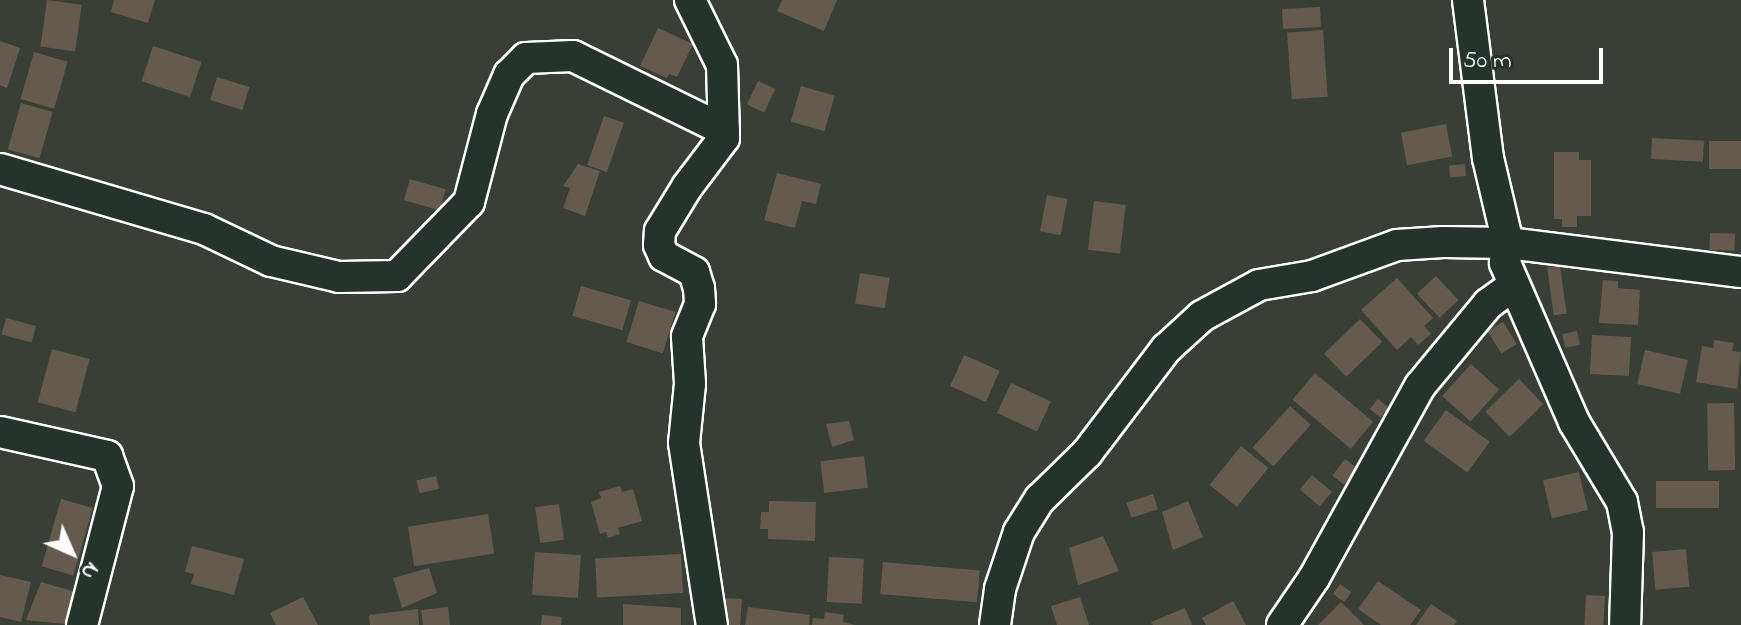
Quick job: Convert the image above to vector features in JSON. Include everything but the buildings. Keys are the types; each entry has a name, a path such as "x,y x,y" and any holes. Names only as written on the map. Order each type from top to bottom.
{"street":[{"path":"690,0 722,65 724,130 721,148 687,187 660,231 659,245 664,256 694,272 699,288 700,304 687,337 690,393 684,443 712,625"},
{"path":"1468,0 1488,158 1508,243 1505,263 1511,287 1531,315 1574,422 1622,502 1628,532 1625,625"},
{"path":"0,169 204,229 271,261 339,277 397,276 469,202 492,114 509,75 526,58 573,56 724,130"},
{"path":"995,625 1019,532 1040,499 1106,430 1166,349 1202,316 1259,285 1312,276 1397,245 1508,243 1741,272"},
{"path":"1282,625 1314,578 1420,386 1488,304 1511,287"},
{"path":"0,432 107,456 118,486 82,625"}]}
